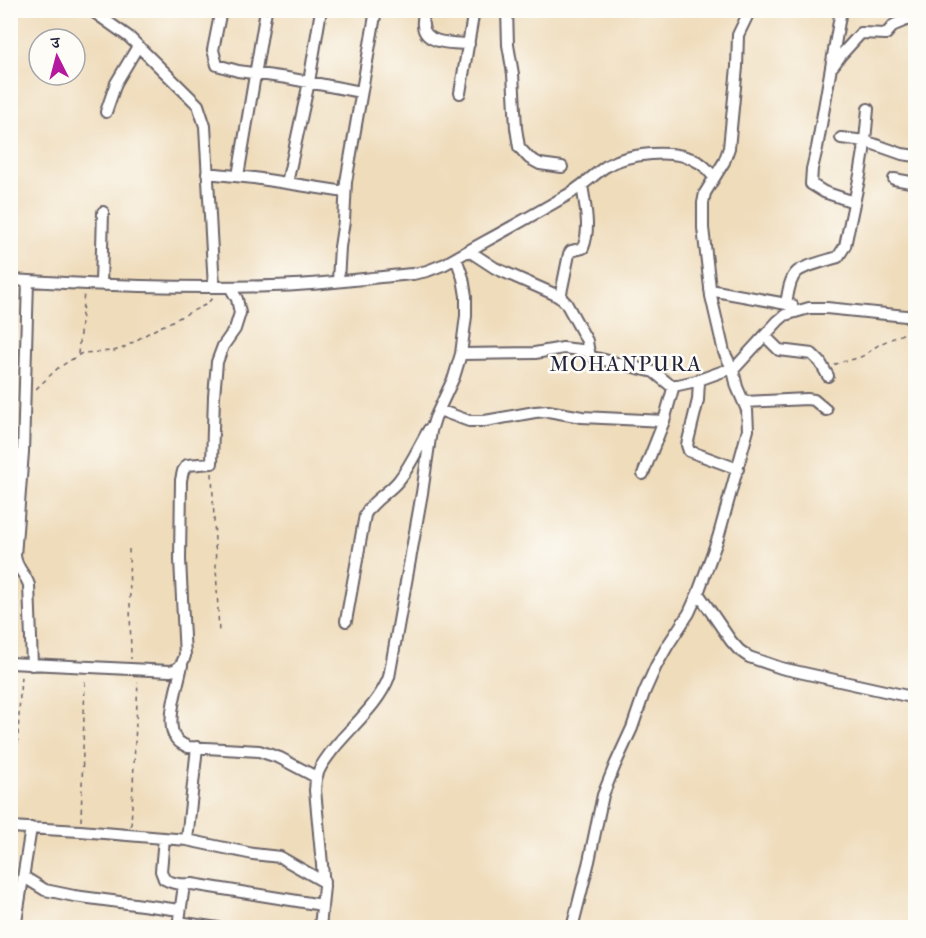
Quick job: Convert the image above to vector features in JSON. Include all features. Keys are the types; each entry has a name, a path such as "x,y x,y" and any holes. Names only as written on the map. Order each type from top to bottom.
{"street":[{"path":"221,10 213,50 217,65 238,71 361,92"},
{"path":"238,176 266,10"},
{"path":"287,183 309,82 321,10"},
{"path":"338,281 348,165 376,10"},
{"path":"425,10 423,25 425,33 431,38 469,44"},
{"path":"460,93 474,10"},
{"path":"507,10 508,45 513,74 519,147 529,158 540,164 562,167"},
{"path":"572,927 603,795 656,666 689,613 698,593 718,538 748,430 747,410 724,352 710,290 703,228 703,203 705,193 724,162 729,148 738,35 750,10"},
{"path":"841,10 811,184 824,192 854,202"},
{"path":"98,13 129,37 198,105 205,126 214,287"},
{"path":"831,69 861,33 886,34 894,25 915,16"},
{"path":"106,112 116,83 138,46"},
{"path":"786,304 790,284 797,272 838,257 845,246 860,175 868,109"},
{"path":"841,138 865,141 902,154 915,156"},
{"path":"10,280 230,287 274,286 413,274 456,258 567,196 619,160 647,155 685,157 698,162 714,177"},
{"path":"207,173 345,192"},
{"path":"894,179 915,183"},
{"path":"560,298 569,254 585,245 588,223 582,185"},
{"path":"101,284 103,212"},
{"path":"469,250 495,268 560,298 566,303 587,341 592,357 654,372 670,385 699,380 732,369 785,315 809,308"},
{"path":"320,927 324,882 315,790 316,777 334,748 378,698 389,677 431,431 454,377 461,354 466,296 456,258"},
{"path":"28,281 23,452 15,556 16,565 29,585 21,664 176,671 183,664"},
{"path":"230,287 237,299 240,313 235,329 223,346 218,362 214,396 212,463 187,465 181,480 180,560 185,656 172,719 172,730 178,742 188,747 258,751 280,758 316,777"},
{"path":"710,290 809,308 915,317"},
{"path":"765,336 779,350 812,354 828,376"},
{"path":"461,354 535,353 563,348 589,351"},
{"path":"699,380 698,400 687,445 689,451 738,469"},
{"path":"643,474 664,421 674,385"},
{"path":"744,402 807,399 814,400 826,410"},
{"path":"437,414 485,421 548,411 582,417 664,421"},
{"path":"346,621 365,515 371,504 392,489 400,478 437,414"},
{"path":"698,593 731,641 749,657 781,668 915,698"},
{"path":"187,840 197,747"},
{"path":"12,827 187,840 253,854 280,857 324,882"},
{"path":"15,927 31,828"},
{"path":"164,838 162,875 164,879 184,885 192,884 322,904"},
{"path":"24,877 45,890 218,927"},
{"path":"179,920 184,885"}],"path":[{"path":"78,355 85,284"},
{"path":"25,401 58,368 82,352 114,351 123,348 207,304 214,297 214,287"},
{"path":"828,376 835,364 863,356 915,325"},
{"path":"212,463 219,633"},
{"path":"129,549 135,670 131,836"},
{"path":"12,827 21,664"},
{"path":"80,831 86,667"}],"district":[{"name":"MOHANPURA","path":"626,364"}]}
